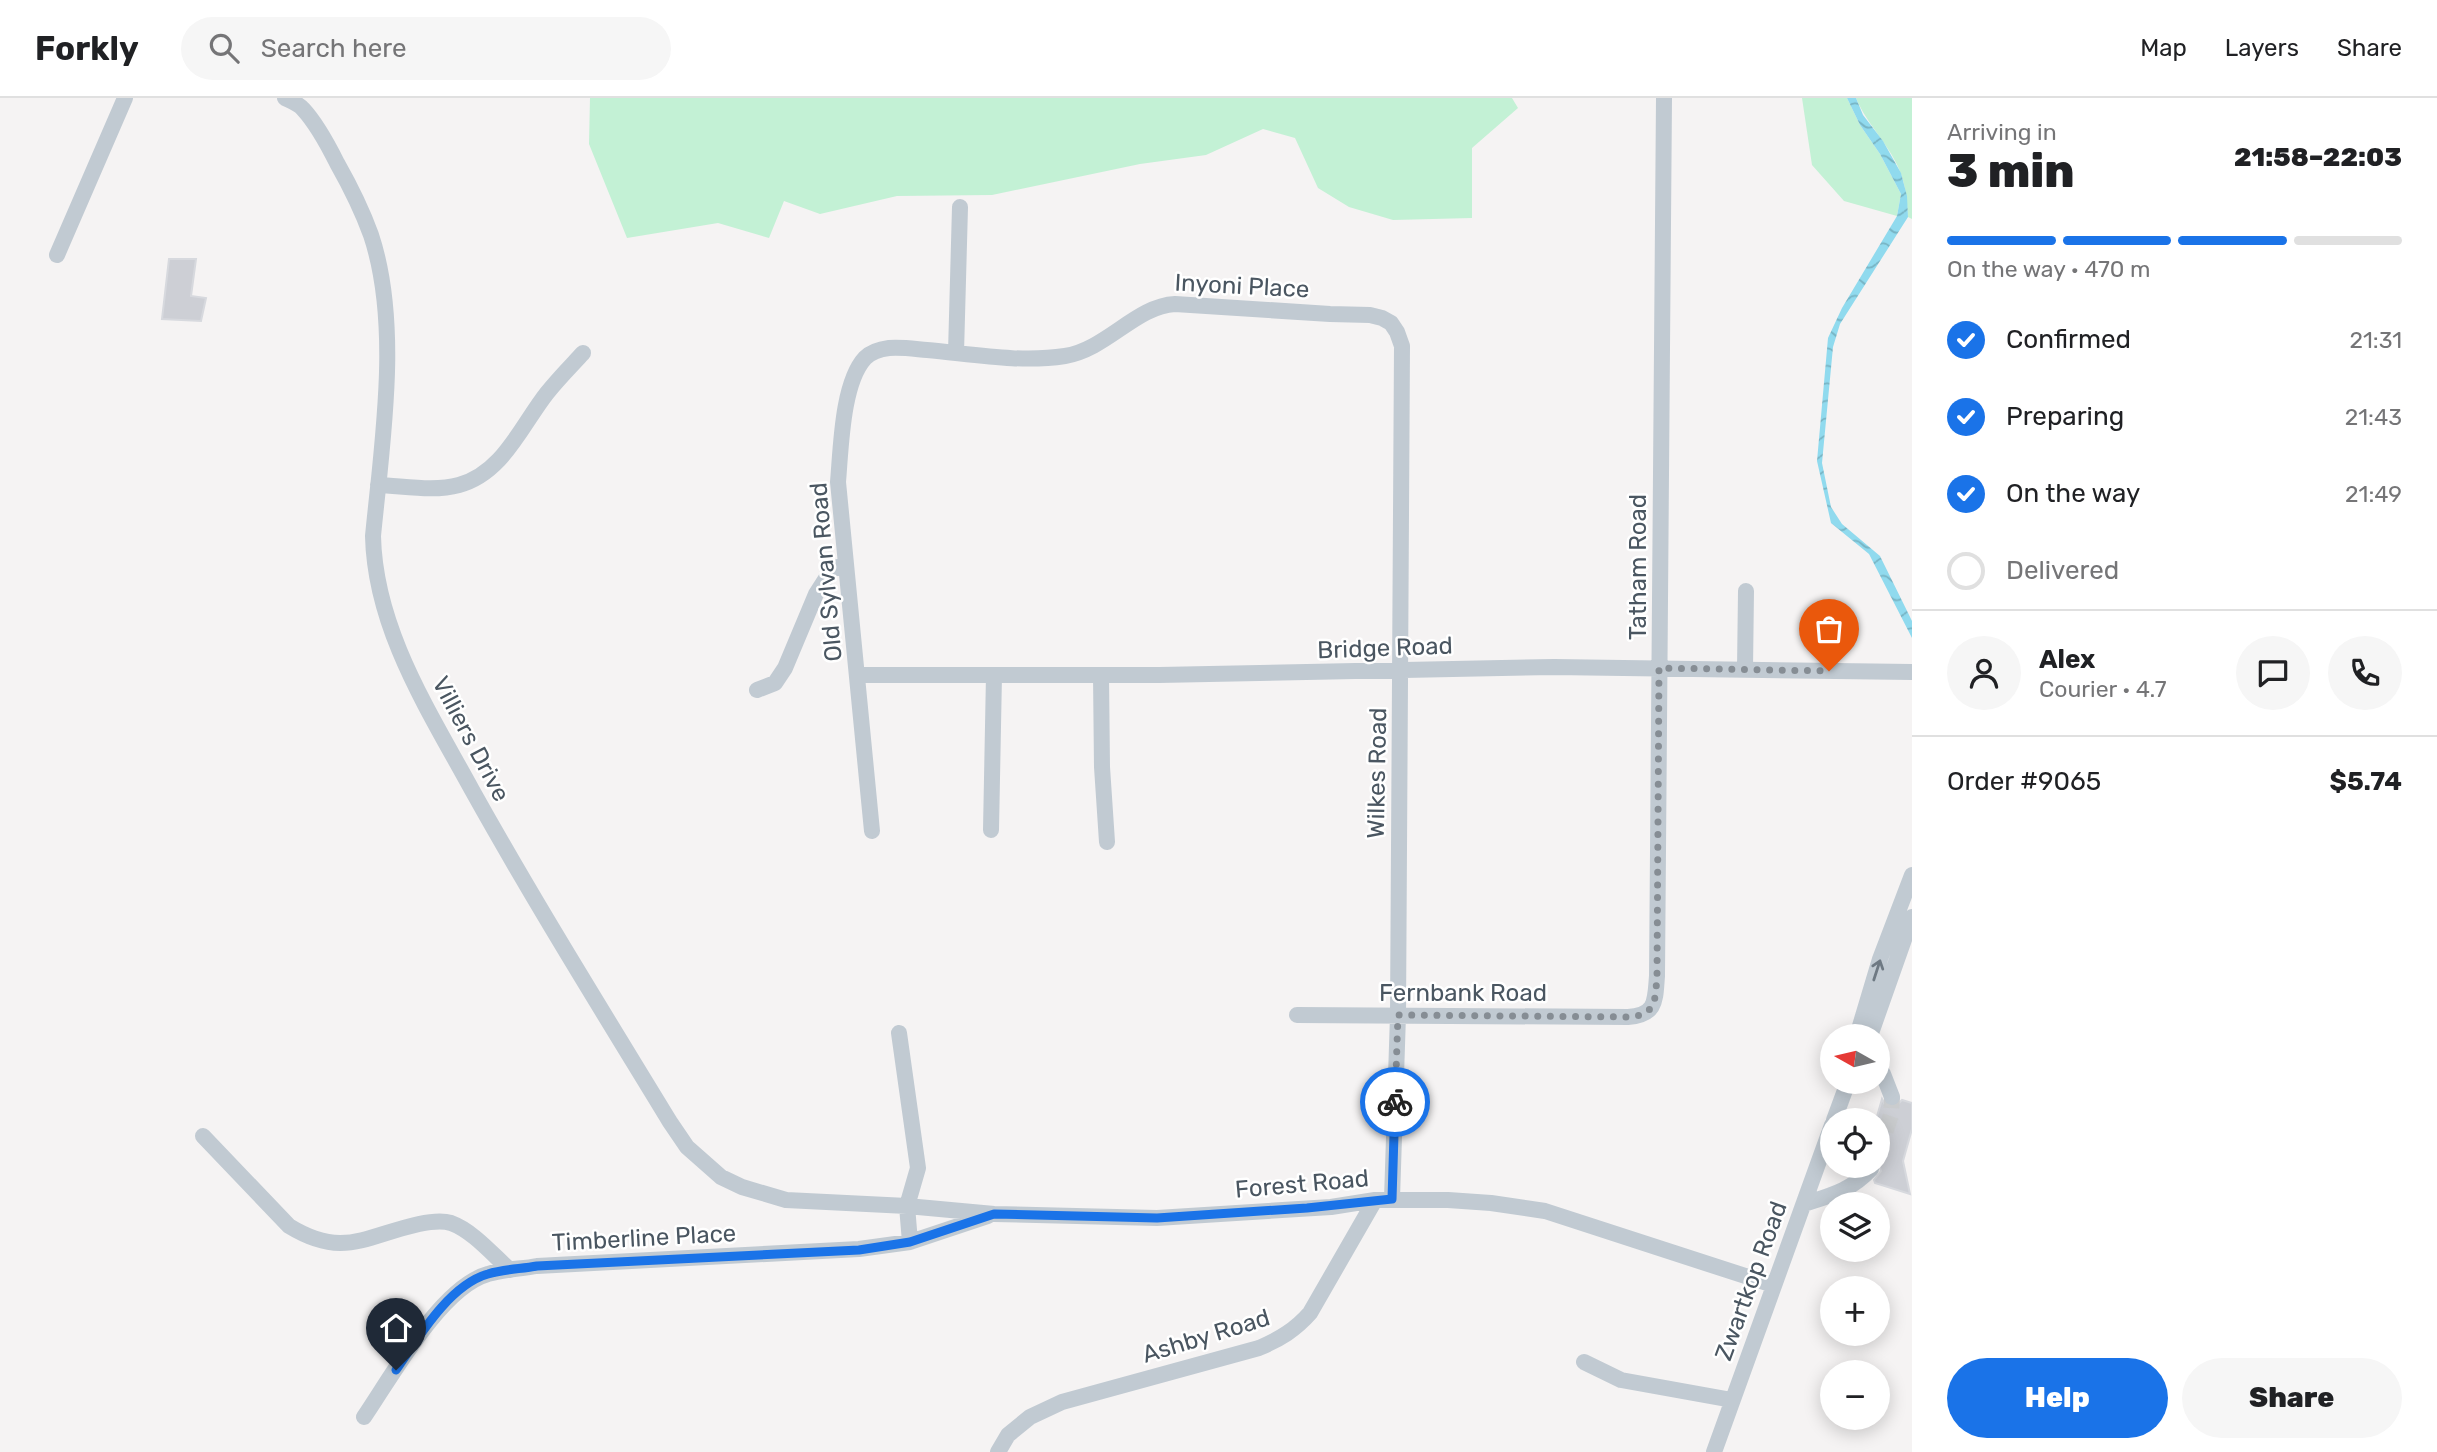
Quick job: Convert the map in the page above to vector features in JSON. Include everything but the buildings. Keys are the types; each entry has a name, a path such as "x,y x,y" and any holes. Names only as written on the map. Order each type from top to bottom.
{"street":[{"path":"57,254 125,98"},
{"name":"Villiers Drive","path":"285,98 305,102 357,200 372,237 380,274 387,354 373,536 379,589 407,669 490,823 687,1147 721,1177 766,1195 786,1200 907,1206"},
{"name":"Tatham Road","path":"1628,1017 1647,1013 1656,997 1664,98"},
{"path":"956,353 960,207"},
{"name":"Inyoni Place","path":"908,349 1027,359 1070,355 1104,340 1149,309 1161,304 1189,303 1370,315 1391,323 1402,346"},
{"name":"Wilkes Road","path":"1384,1200 1398,1015 1402,346"},
{"name":"Old Sylvan Road","path":"872,831 838,482 842,427 849,393 866,356 888,348 908,349"},
{"path":"378,485 431,488 457,486 474,480 491,468 511,447 546,394 583,353"},
{"path":"757,690 775,683 785,668 816,594 832,569 845,565"},
{"path":"1745,669 1746,592"},
{"name":"Bridge Road","path":"858,675 1101,675 1659,668 1912,672"},
{"path":"991,830 994,675"},
{"path":"1101,675 1102,767 1107,842"},
{"path":"1861,1024 1880,959 1912,875"},
{"path":"1874,1024 1912,917"},
{"name":"Fernbank Road","path":"1297,1015 1628,1017"},
{"path":"899,1033 918,1168 907,1206 910,1242"},
{"path":"1890,1092 1892,1097"},
{"path":"203,1136 289,1226 304,1235 321,1242 354,1243 414,1225 432,1221 448,1222 472,1236 510,1270"},
{"name":"Zwartkop Road","path":"1714,1452 1820,1159"},
{"path":"1804,1204 1843,1191 1862,1178"},
{"name":"Forest Road","path":"907,1206 994,1214 1157,1218 1384,1200 1470,1201 1545,1212 1773,1285"},
{"name":"Ashby Road","path":"998,1452 1008,1435 1030,1417 1062,1402 1259,1348 1281,1339 1310,1313 1384,1200"},
{"name":"Timberline Place","path":"364,1417 427,1324 467,1283 487,1274 537,1266 859,1250 910,1242 994,1214"},
{"path":"1584,1362 1621,1380 1732,1401"}],"green space":[{"path":"590,98 1512,98 1518,108 1472,148 1472,218 1393,220 1349,207 1318,188 1295,138 1263,129 1206,155 1140,164 992,195 897,196 820,214 784,201 769,238 718,223 627,238 589,144"},
{"path":"1802,98 1847,98 1901,194 1897,216 1844,201 1812,165"},
{"path":"1856,98 1912,98 1912,219 1908,217 1904,185 1897,164"}],"water":[{"path":"1847,98 1856,98 1863,115 1883,141 1901,173 1907,196 1908,217 1840,324 1833,347 1822,463 1831,507 1842,524 1880,556 1912,621 1912,638 1869,554 1831,523 1817,461 1828,338 1842,308 1897,216 1901,194"}],"tunnel":[{"path":"1890,1118 1892,1097"}],"way so far":[{"path":"1395,1102 1398,1015 1639,1017 1652,1008 1656,997 1657,976 1659,668 1829,671"}],"route":[{"path":"396,1370 427,1324 452,1297 467,1283 487,1274 537,1266 859,1250 910,1242 994,1214 1157,1218 1236,1214 1392,1199 1395,1102"}]}
